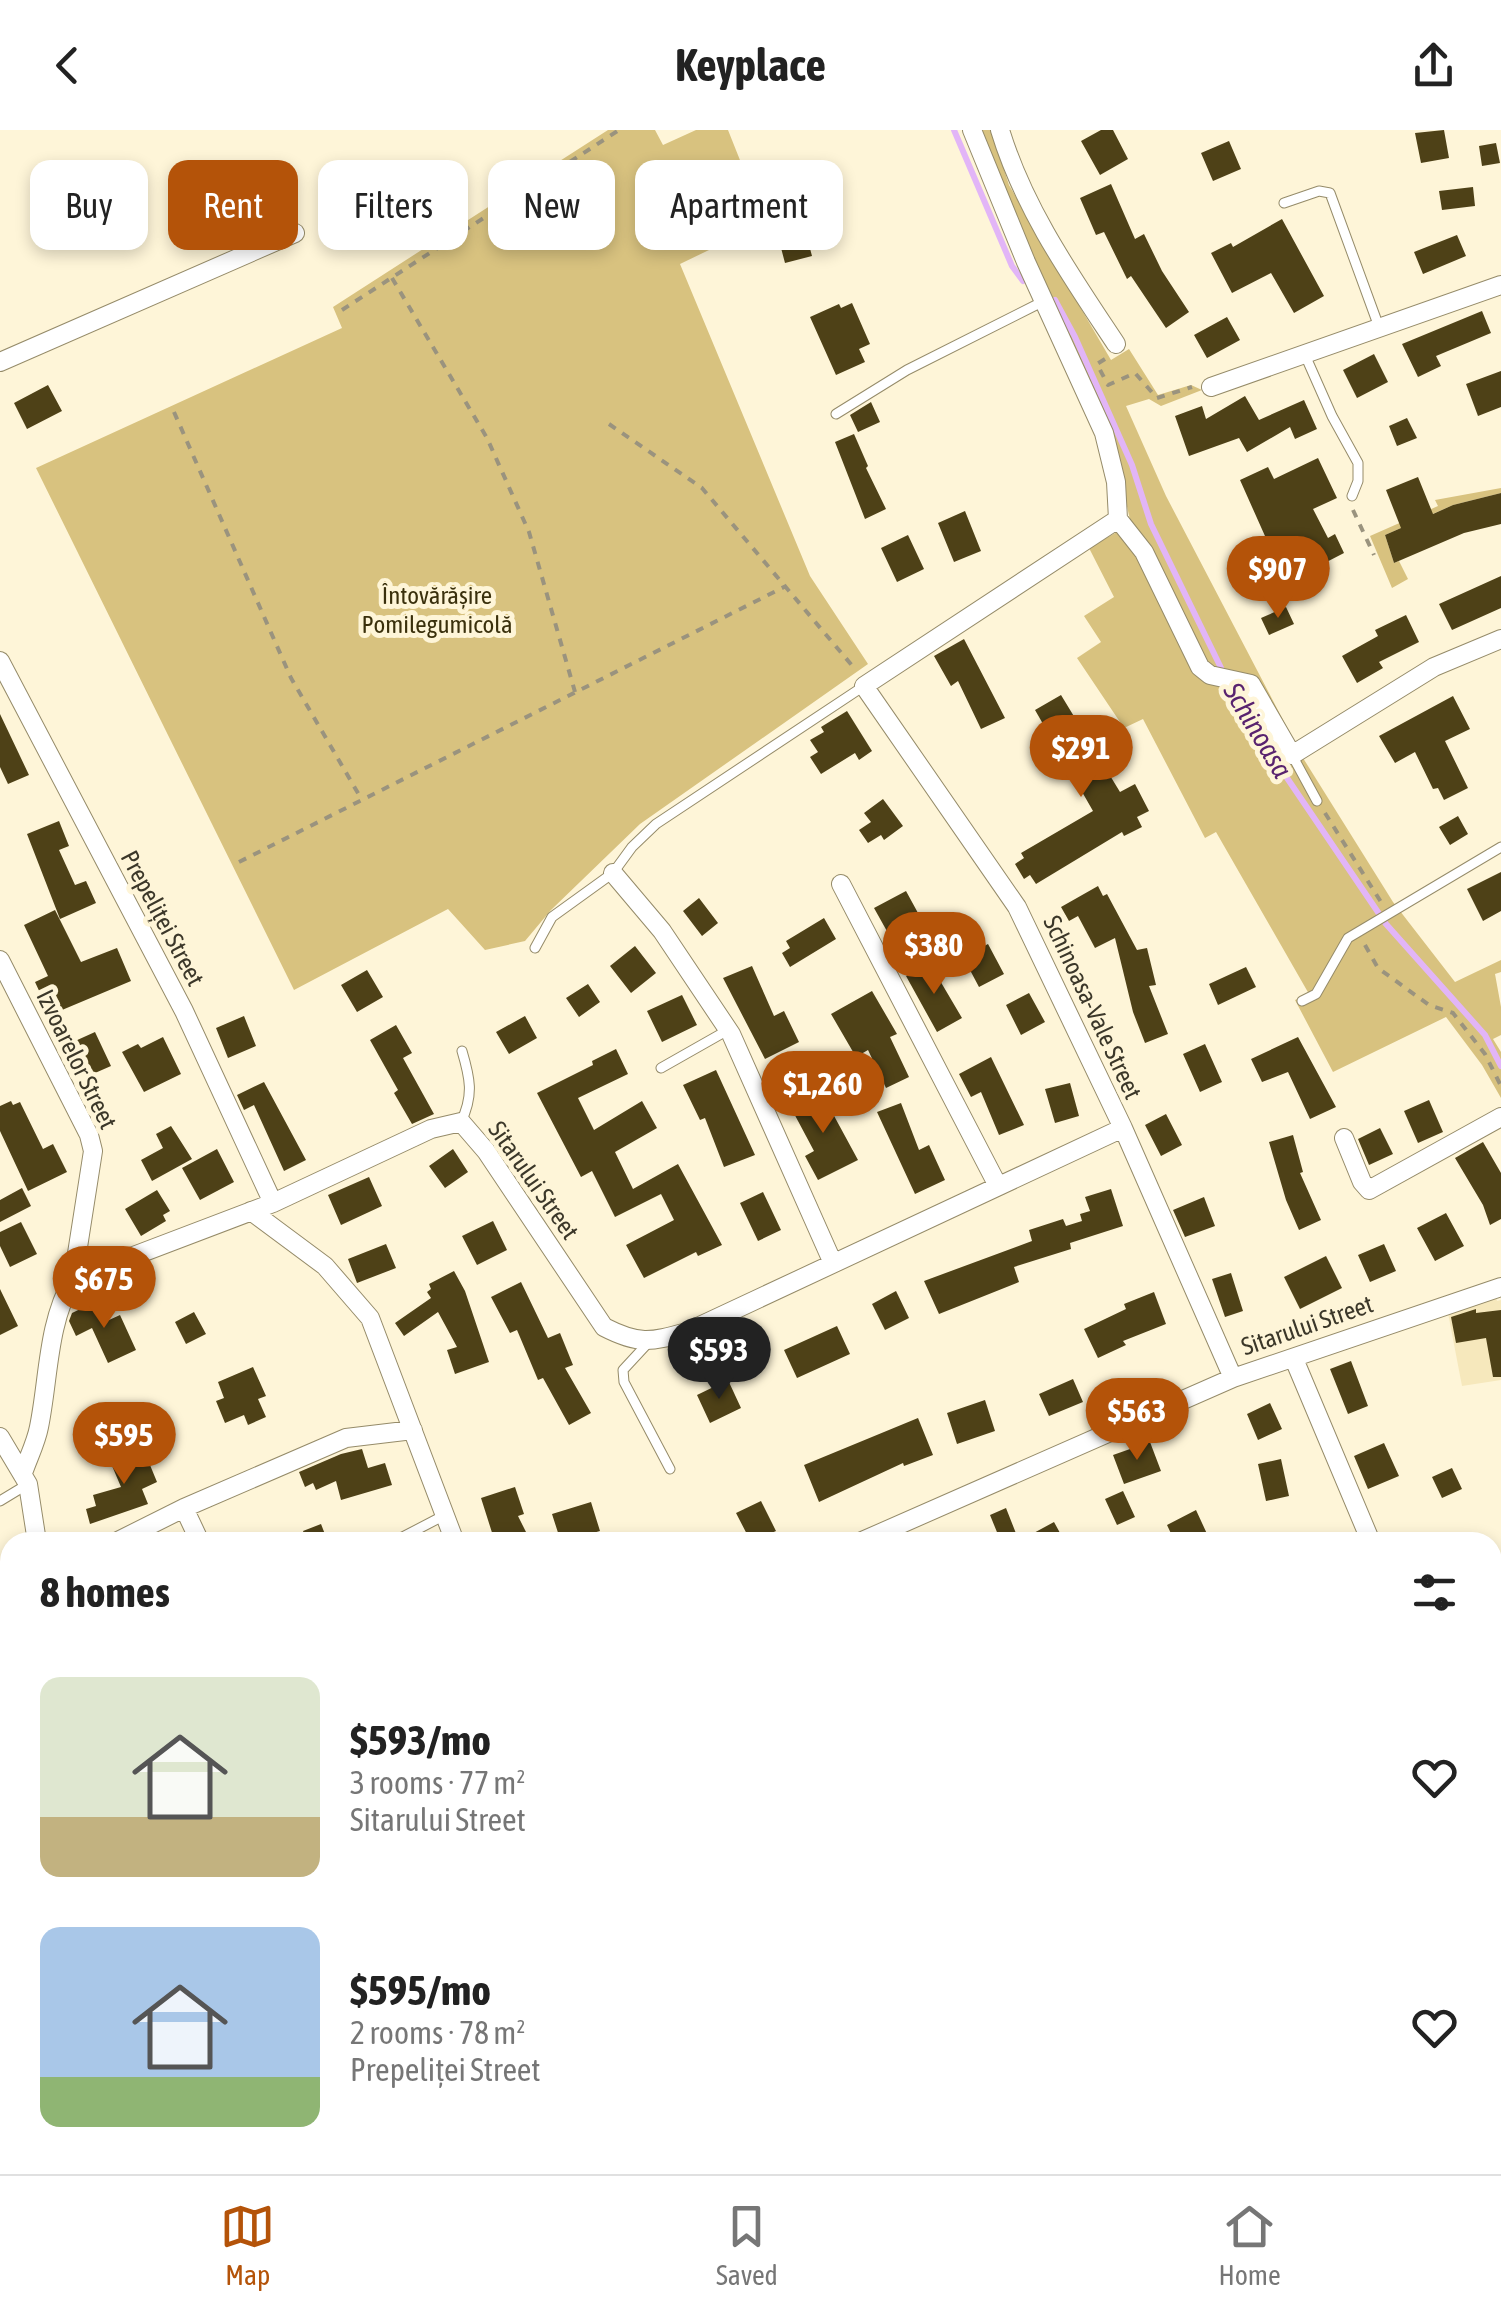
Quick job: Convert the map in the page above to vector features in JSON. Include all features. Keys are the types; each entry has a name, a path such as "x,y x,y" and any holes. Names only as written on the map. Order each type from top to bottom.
{"street":[{"path":"972,130 1104,434 1116,482 1118,519 1144,552 1200,667 1251,684 1292,755 1434,667 1501,639"},
{"path":"1000,130 1006,152 1047,240 1116,344"},
{"path":"0,362 257,250"},
{"path":"1211,387 1501,285"},
{"path":"864,686 1118,519"},
{"name":"Prepeliței Street","path":"2,670 184,1012 273,1203"},
{"name":"Schinoasa-Vale Street","path":"864,686 1017,906 1123,1128 1233,1378"},
{"path":"613,873 662,931 729,1030 832,1261"},
{"path":"841,884 998,1186"},
{"name":"Izvoarelor Street","path":"0,960 89,1135 93,1151 73,1279 64,1294 52,1337 38,1431 26,1479"},
{"path":"1344,1138 1369,1190 1501,1117"},
{"path":"73,1279 273,1203 432,1128 461,1122"},
{"name":"Sitarului Street","path":"461,1122 486,1151 604,1326 630,1340 649,1342"},
{"path":"649,1342 687,1332 1123,1128"},
{"path":"251,1212 325,1266 370,1318 451,1532"},
{"name":"Sitarului Street","path":"883,1532 1233,1378 1501,1287"},
{"path":"1294,1359 1367,1532"},
{"path":"136,1532 346,1438 413,1430"},
{"path":"0,1437 26,1479 35,1532"},
{"path":"184,1508 195,1532"}],"lane":[{"path":"1284,203 1319,191 1330,193 1379,326"},
{"path":"836,414 906,370 1044,301"},
{"path":"1305,354 1358,463 1358,481 1352,496"},
{"path":"534,948 552,917 613,873 656,824 864,686"},
{"path":"1292,755 1317,801"},
{"path":"1302,1002 1316,994 1348,938 1501,847"},
{"path":"661,1068 729,1030"},
{"path":"461,1122 469,1106 472,1084 462,1051"},
{"path":"649,1342 624,1370 624,1382 670,1470"},
{"path":"0,1500 26,1479"},
{"path":"414,1532 445,1516"}],"path":[{"path":"342,310 618,130"},
{"path":"392,278 488,438 529,532 575,692"},
{"path":"1116,344 1115,353 1097,364 1108,385 1135,373 1158,398 1201,384 1211,387"},
{"path":"174,412 291,678 362,800"},
{"path":"610,424 702,488 851,661 864,686"},
{"path":"1352,496 1350,502 1374,555"},
{"path":"239,862 786,586"},
{"path":"1317,801 1390,914"},
{"path":"1371,924 1364,944 1378,968 1429,1005 1453,1013 1481,1048 1501,1086"}],"shaded area":[{"path":"1496,1296 1497,1301 1501,1300 1501,1380 1462,1386 1448,1313"}],"green space":[{"name":"Întovărășire Pomilegumicolă","path":"608,130 655,130 663,145 696,130 728,130 740,160 635,160 635,250 709,250 680,264 810,576 868,664 640,824 551,910 525,941 485,950 448,909 294,990 36,468 342,328 333,307 422,250 468,250 468,220 488,207 488,250 615,250 615,160 561,160"},
{"path":"980,130 991,130 1009,185 1111,360 1129,349 1158,395 1191,385 1202,390 1161,406 1149,399 1126,406 1166,496 1303,758 1393,902 1455,982 1501,960 1501,972 1495,974 1501,1035 1493,1039 1501,1052 1501,1098 1446,1017 1333,1072 1295,1000 1309,994 1216,832 1205,838 1143,719 1124,728 1077,658 1101,642 1084,616 1114,597 1089,548 1131,524 1116,458"},
{"path":"1501,488 1501,493 1453,505 1385,535 1394,563 1399,561 1408,579 1392,588 1370,536 1438,506 1435,500"}],"building":[{"path":"1101,130 1113,130 1128,159 1100,175 1081,141"},
{"path":"1444,130 1449,158 1421,163 1415,133"},
{"path":"1229,141 1241,169 1213,181 1201,153"},
{"path":"1496,143 1500,163 1482,166 1479,146"},
{"path":"1111,184 1135,239 1144,234 1189,312 1166,328 1131,276 1127,279 1104,232 1096,235 1080,198"},
{"path":"1473,187 1475,206 1442,210 1439,191"},
{"path":"1282,219 1324,296 1294,313 1271,273 1232,293 1211,253 1231,243 1233,247"},
{"path":"1457,235 1466,256 1423,274 1414,252"},
{"path":"782,250 810,250 812,256 785,263"},
{"path":"852,303 870,344 859,349 865,362 836,375 810,317 839,304 841,308"},
{"path":"1482,311 1491,333 1436,356 1441,366 1418,377 1402,344"},
{"path":"1227,317 1240,340 1207,358 1194,335"},
{"path":"1374,354 1388,382 1357,398 1343,370"},
{"path":"1501,371 1501,407 1478,416 1466,384"},
{"path":"48,385 62,411 27,429 14,403"},
{"path":"1245,396 1259,420 1304,400 1317,429 1295,439 1290,427 1247,452 1239,438 1189,456 1175,416 1202,406 1206,419"},
{"path":"871,402 880,422 858,432 850,415"},
{"path":"1407,418 1417,438 1397,446 1389,426"},
{"path":"854,434 886,509 865,519 835,442"},
{"path":"1318,458 1337,498 1313,509 1328,538 1335,534 1344,553 1313,569 1304,551 1250,580 1239,561 1269,545 1240,480 1268,467 1274,479"},
{"path":"1418,477 1433,514 1501,493 1501,524 1464,533 1394,563 1385,535 1401,528 1386,490"},
{"path":"965,511 981,551 954,562 938,523"},
{"path":"908,535 924,569 897,582 881,548"},
{"path":"1501,576 1501,608 1452,630 1439,604"},
{"path":"1286,607 1294,624 1269,635 1261,618"},
{"path":"1406,615 1419,642 1379,662 1383,668 1357,683 1342,656 1378,636 1375,630"},
{"path":"964,639 1005,718 981,729 958,681 951,686 934,656"},
{"path":"1061,695 1120,792 1135,784 1149,811 1137,817 1142,827 1124,836 1122,832 1036,884 1030,875 1024,879 1015,864 1024,858 1021,853 1093,811 1035,710"},
{"path":"1453,696 1470,729 1445,741 1468,788 1444,800 1438,788 1433,789 1415,752 1395,763 1379,736"},
{"path":"847,711 872,751 859,760 855,753 821,774 810,757 818,752 810,740 824,732 821,727"},
{"path":"0,714 29,775 8,784 0,767"},
{"path":"883,799 903,826 884,840 881,835 868,843 859,830 871,822 864,813"},
{"path":"1458,816 1468,834 1450,845 1439,827"},
{"path":"59,821 69,846 59,850 75,885 86,881 96,903 60,919 27,834"},
{"path":"1501,872 1501,911 1483,921 1467,889"},
{"path":"1098,886 1103,896 1107,894 1137,950 1147,948 1156,985 1149,986 1168,1034 1145,1043 1133,1012 1115,938 1095,948 1078,916 1069,921 1061,907"},
{"path":"906,891 924,924 893,942 874,908"},
{"path":"699,898 718,923 702,936 683,911"},
{"path":"55,910 81,962 117,948 131,981 62,1010 59,1004 48,1010 35,982 48,976 24,925"},
{"path":"824,918 836,939 790,967 782,953 790,948 786,941"},
{"path":"988,944 1004,974 979,987 963,957"},
{"path":"635,946 656,973 631,993 610,966"},
{"path":"929,962 962,1018 937,1032 906,976"},
{"path":"752,966 774,1016 784,1011 799,1042 765,1059 723,978"},
{"path":"1246,967 1256,987 1218,1005 1209,984"},
{"path":"367,970 383,997 357,1012 341,985"},
{"path":"588,984 600,1002 579,1017 566,998"},
{"path":"872,991 897,1034 890,1037 909,1077 886,1088 868,1050 856,1057 831,1014"},
{"path":"1029,993 1045,1022 1021,1035 1006,1005"},
{"path":"682,995 697,1025 662,1042 647,1011"},
{"path":"244,1016 256,1046 228,1058 216,1028"},
{"path":"525,1016 537,1038 509,1054 496,1032"},
{"path":"396,1025 412,1053 403,1058 434,1114 412,1124 370,1040"},
{"path":"95,1032 111,1066 79,1080 64,1046"},
{"path":"163,1037 181,1074 144,1092 122,1052"},
{"path":"1298,1037 1336,1107 1310,1119 1288,1072 1262,1082 1251,1059"},
{"path":"1205,1044 1222,1082 1200,1092 1183,1054"},
{"path":"616,1049 628,1074 578,1098 594,1130 642,1101 657,1128 615,1152 633,1189 678,1164 722,1245 698,1256 696,1252 644,1278 626,1245 674,1220 661,1194 615,1217 592,1171 581,1177 537,1093"},
{"path":"991,1057 1024,1125 999,1135 981,1092 971,1097 959,1074"},
{"path":"716,1070 755,1155 724,1167 705,1118 700,1120 683,1085"},
{"path":"264,1082 306,1160 284,1171 254,1105 244,1110 237,1095"},
{"path":"1070,1083 1079,1116 1055,1123 1045,1089"},
{"path":"820,1090 858,1160 818,1180 805,1156 814,1151 790,1106"},
{"path":"1429,1100 1443,1132 1418,1143 1404,1111"},
{"path":"11,1101 13,1105 20,1102 43,1149 53,1144 67,1172 28,1191 0,1131 0,1106"},
{"path":"901,1103 919,1150 929,1145 945,1180 915,1194 877,1112"},
{"path":"1166,1114 1182,1145 1161,1156 1145,1125"},
{"path":"171,1126 192,1159 152,1181 141,1160 163,1148 156,1134"},
{"path":"1380,1128 1393,1154 1369,1165 1358,1139"},
{"path":"1293,1135 1303,1172 1300,1173 1321,1220 1299,1230 1269,1142"},
{"path":"1483,1142 1501,1173 1501,1219 1490,1225 1483,1205 1455,1158"},
{"path":"217,1149 234,1182 200,1200 182,1168"},
{"path":"453,1149 468,1172 445,1188 429,1166"},
{"path":"369,1177 382,1206 341,1225 328,1195"},
{"path":"22,1188 31,1206 0,1222 0,1200"},
{"path":"1111,1189 1123,1226 1070,1243 1071,1249 1014,1267 1019,1282 939,1314 924,1281 1032,1241 1029,1230 1063,1219 1066,1226 1082,1221 1080,1214 1090,1211 1085,1197"},
{"path":"157,1190 170,1211 163,1215 166,1221 141,1236 125,1209"},
{"path":"763,1192 781,1230 758,1241 740,1203"},
{"path":"1204,1197 1215,1226 1185,1237 1173,1210"},
{"path":"1446,1213 1464,1246 1435,1261 1417,1228"},
{"path":"493,1221 507,1250 477,1265 462,1236"},
{"path":"21,1222 37,1254 10,1267 0,1246 0,1232"},
{"path":"386,1244 396,1268 357,1283 348,1259"},
{"path":"1384,1244 1396,1271 1370,1282 1358,1255"},
{"path":"1326,1256 1342,1288 1300,1309 1284,1277"},
{"path":"454,1271 465,1291 489,1362 455,1374 447,1350 457,1347 438,1312 404,1336 395,1323 431,1298 427,1292 431,1289 429,1284"},
{"path":"1231,1273 1243,1311 1225,1317 1212,1279"},
{"path":"521,1282 548,1338 560,1333 573,1365 565,1368 591,1413 569,1425 543,1378 538,1380 517,1330 510,1333 491,1297"},
{"path":"0,1289 18,1326 0,1335"},
{"path":"896,1291 909,1318 885,1330 872,1304"},
{"path":"1154,1292 1166,1324 1123,1341 1126,1345 1098,1358 1084,1329 1126,1309 1124,1304"},
{"path":"99,1300 109,1320 120,1315 136,1350 108,1363 92,1328 76,1336 69,1321 72,1313"},
{"path":"1476,1309 1476,1313 1501,1310 1501,1377 1493,1377 1486,1338 1456,1343 1451,1317"},
{"path":"194,1312 206,1334 186,1344 175,1322"},
{"path":"837,1326 850,1354 797,1378 784,1350"},
{"path":"1351,1361 1368,1406 1348,1414 1330,1369"},
{"path":"253,1367 266,1396 258,1399 266,1417 248,1425 244,1415 225,1423 216,1401 224,1398 218,1382"},
{"path":"1073,1379 1083,1402 1049,1416 1039,1394"},
{"path":"728,1380 741,1408 710,1423 697,1395"},
{"path":"985,1400 995,1431 957,1444 947,1413"},
{"path":"1270,1403 1282,1429 1258,1440 1247,1414"},
{"path":"918,1418 933,1455 904,1466 903,1463 819,1502 804,1465"},
{"path":"1150,1442 1161,1471 1124,1484 1113,1455"},
{"path":"1384,1443 1399,1476 1368,1489 1354,1456"},
{"path":"143,1448 157,1482 142,1489 148,1504 90,1524 86,1509 96,1506 93,1495 121,1487 110,1461"},
{"path":"362,1449 368,1468 385,1463 392,1485 341,1500 336,1481 316,1490 313,1483 305,1487 299,1472"},
{"path":"1281,1459 1289,1496 1266,1501 1258,1464"},
{"path":"1452,1468 1462,1489 1442,1498 1432,1477"},
{"path":"515,1487 524,1514 518,1516 526,1532 492,1532 481,1498"},
{"path":"1123,1491 1135,1517 1117,1525 1105,1499"},
{"path":"761,1501 776,1531 746,1532 736,1513"},
{"path":"591,1502 600,1531 558,1532 552,1514"},
{"path":"1006,1508 1015,1532 997,1532 990,1515"},
{"path":"1196,1510 1206,1532 1170,1532 1167,1525"},
{"path":"1054,1522 1060,1532 1036,1532"},
{"path":"321,1524 324,1532 303,1532"}],"waterway":[{"name":"Schinoasa","path":"954,130 1012,266 1023,281"},
{"name":"Schinoasa","path":"1055,300 1132,465 1151,524 1223,672"},
{"name":"Schinoasa","path":"1228,683 1243,713 1386,924 1485,1035 1501,1066"}]}
